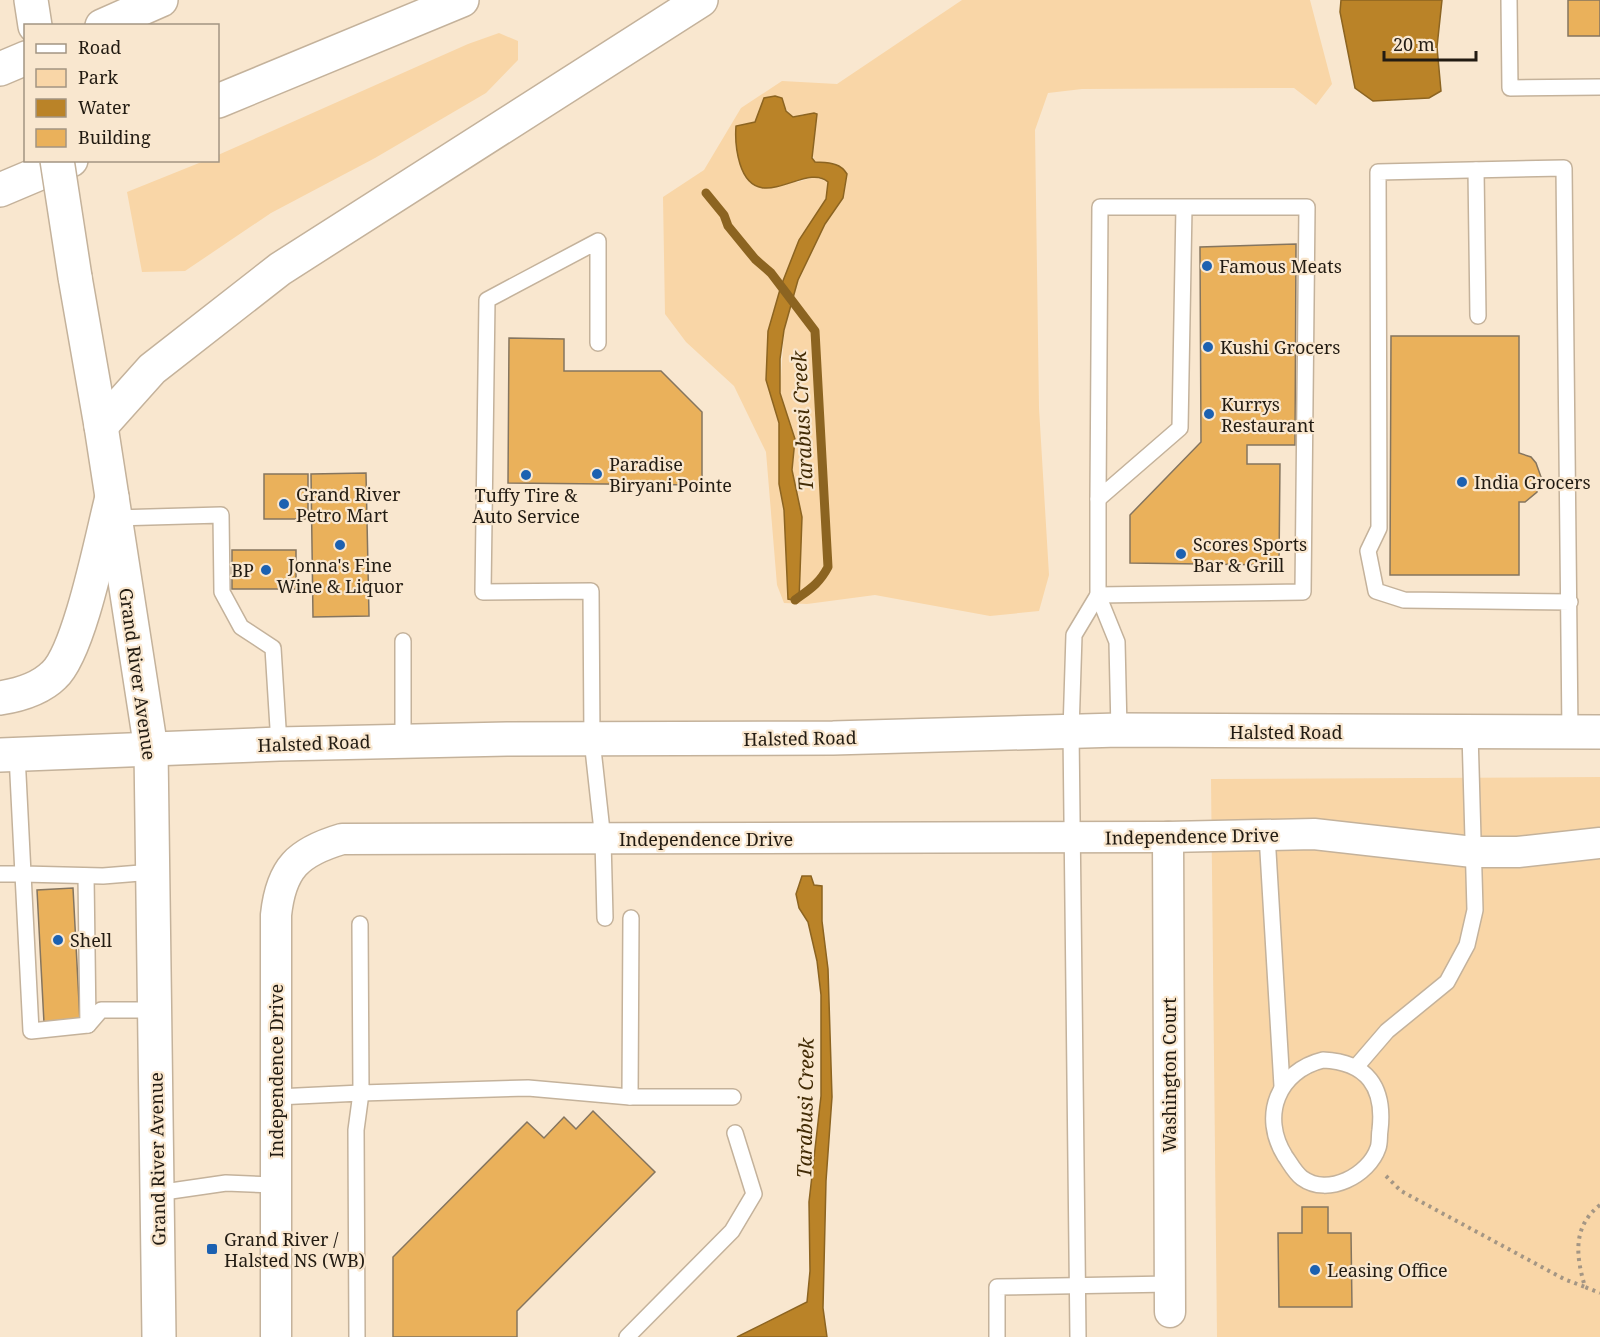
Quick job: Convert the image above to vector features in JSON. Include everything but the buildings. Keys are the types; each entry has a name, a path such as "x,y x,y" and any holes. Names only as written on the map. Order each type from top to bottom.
{"main road":[{"path":"31,0 35,24"},
{"path":"107,24 161,0"},
{"path":"219,101 462,0"},
{"path":"101,426 152,369 280,269 701,0"},
{"path":"0,69 24,59"},
{"name":"Grand River Avenue","path":"57,162 151,749 159,1337"},
{"path":"0,190 66,162"},
{"path":"0,698 22,695 54,675 74,642 113,508"},
{"name":"Halsted Road","path":"9,755 403,741 833,738 1119,730 1585,732"}],"street":[{"name":"Independence Drive","path":"276,1337 276,915 279,888 292,867 314,848 342,839 1168,837 1267,834 1314,834 1473,852 1518,852 1600,843"},
{"name":"Washington Court","path":"1168,837 1170,1298"}],"lane":[{"path":"1509,0 1510,88 1600,87"},
{"path":"1570,602 1404,600 1376,591 1368,551 1379,528 1378,172 1564,168 1570,602 1585,732"},
{"path":"1476,170 1478,316"},
{"path":"1098,595 1303,592 1307,207 1100,207 1098,595 1117,642 1119,730"},
{"path":"1098,499 1180,428 1184,207"},
{"path":"598,343 598,241 487,300 483,592 591,591 592,740 603,840 605,918"},
{"path":"113,508 221,515 222,592 241,627 273,648 279,744"},
{"path":"1078,1337 1071,731 1074,635 1098,595"},
{"path":"403,640 403,741"},
{"path":"1356,1067 1388,1031 1447,982 1467,945 1475,910 1470,733"},
{"path":"9,755 22,874 32,923 36,991 31,1031 88,1025 101,1010 154,1010"},
{"path":"1267,834 1282,1086"},
{"path":"0,874 86,876 153,872"},
{"path":"86,876 81,922 83,988 88,1025"},
{"path":"630,1097 631,918"},
{"path":"357,1337 356,1130 361,1094 360,924"},
{"path":"1323,1060 1341,1060 1356,1067 1374,1086 1382,1112 1378,1148 1370,1161 1351,1179 1327,1185 1303,1179 1278,1144 1276,1103 1282,1086 1292,1073 1307,1064 1323,1060"},
{"path":"277,1097 528,1088 630,1097 733,1097"},
{"path":"627,1337 732,1231 754,1194 735,1133"},
{"path":"157,1193 226,1183 275,1185"},
{"path":"997,1337 997,1287 1078,1286 1170,1298"}],"path":[{"path":"1370,1161 1401,1191 1564,1279 1600,1293"},
{"path":"1584,1287 1576,1244 1584,1225 1600,1205"}],"green space":[{"path":"962,0 1310,0 1332,84 1316,105 1294,88 1082,89 1048,93 1035,130 1039,408 1049,575 1039,611 990,616 875,595 807,604 784,603 777,585 766,452 734,386 686,342 665,314 663,197 704,170 741,108 782,81 837,84","holes":["775,96 793,117 803,114 813,140 811,150 815,162 835,163 847,174 843,198 825,224 798,280 784,330 780,393 794,452 792,470 802,517 799,571 779,484 779,423 766,380 768,331 781,286 799,240 826,199 828,182 815,177 797,182 743,124 755,123 764,98"]},
{"path":"499,33 518,41 518,60 486,93 375,158 271,213 185,271 142,272 127,192 202,162 219,162 219,155 468,44"},
{"path":"1600,777 1600,1337 1217,1337 1211,779"}],"water":[{"path":"1341,0 1442,0 1437,47 1441,91 1429,98 1373,101 1355,88 1340,12"},
{"path":"775,96 782,98 786,111 793,117 817,114 812,158 815,162 837,165 847,174 843,198 825,224 798,280 784,330 780,359 780,393 795,439 792,470 802,517 799,601 788,599 784,510 779,484 779,423 766,380 768,331 781,286 799,240 826,199 828,182 819,177 807,178 770,188 758,187 748,179 740,164 736,126 755,122 764,98"},
{"path":"802,876 811,876 814,885 822,886 822,921 828,969 832,1097 826,1181 823,1308 827,1337 737,1337 807,1302 810,1271 809,1202 821,1096 821,995 817,961 808,922 799,908 796,894"}],"waterway":[{"name":"Tarabusi Creek","path":"706,193 724,215 728,226 755,259 771,273 815,331 828,567 818,582 795,600"}],"place":[{"name":"Famous Meats","path":"1207,266"},
{"name":"Kushi Grocers","path":"1208,347"},
{"name":"Kurrys Restaurant","path":"1209,414"},
{"name":"Paradise Biryani Pointe","path":"597,474"},
{"name":"Tuffy Tire & Auto Service","path":"526,475"},
{"name":"India Grocers","path":"1462,482"},
{"name":"Grand River Petro Mart","path":"284,504"},
{"name":"Jonna's Fine Wine & Liquor","path":"340,545"},
{"name":"Scores Sports Bar & Grill","path":"1181,554"},
{"name":"BP","path":"266,570"},
{"name":"Shell","path":"58,940"},
{"name":"Grand River / Halsted NS (WB)","path":"212,1249"},
{"name":"Leasing Office","path":"1315,1270"}]}
